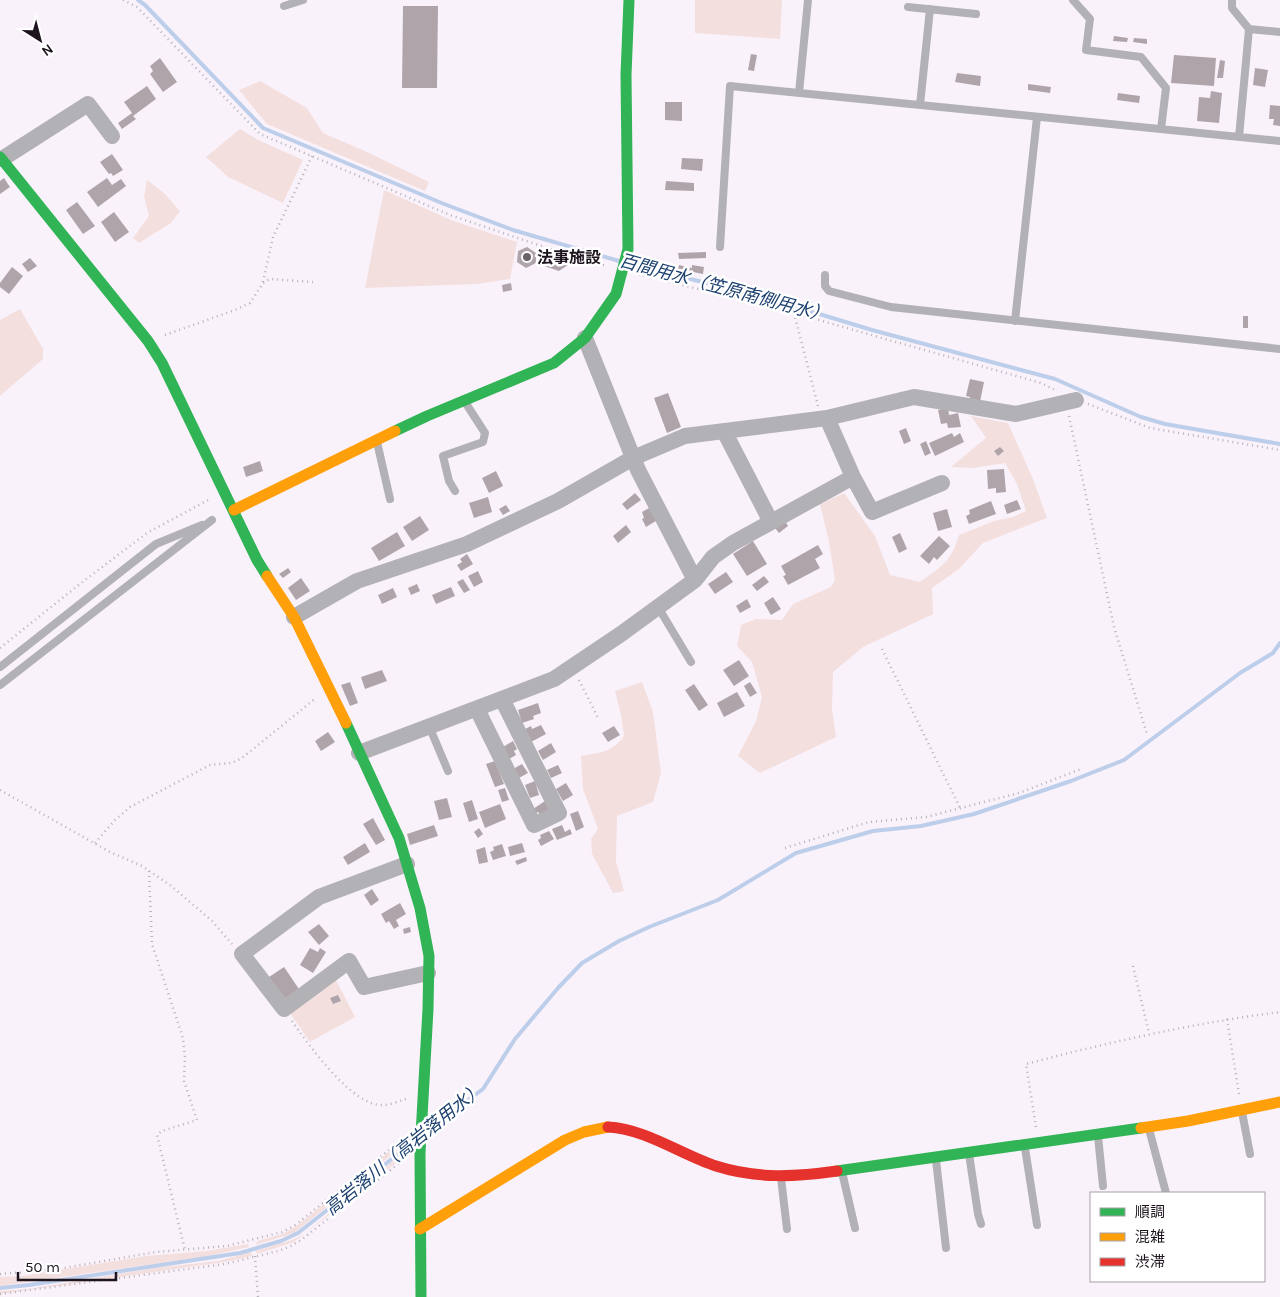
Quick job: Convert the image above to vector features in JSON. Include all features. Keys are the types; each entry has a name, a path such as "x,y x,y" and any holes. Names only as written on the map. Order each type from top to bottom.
{"street":[{"path":"234,510 427,416 554,363 585,338 616,294 628,249 626,75 629,0"},
{"path":"112,136 88,104 1,158 148,341 162,363 257,560 294,617 399,838 420,908 429,956 420,1153 421,1297"},
{"path":"585,338 633,458 695,580"},
{"path":"294,617 357,581 467,544 558,501 633,458 684,436 824,419 914,397 1016,414 1071,401"},
{"path":"824,419 872,512 942,483"},
{"path":"724,431 771,522"},
{"path":"359,753 554,679 695,580 713,557 733,543 853,477"},
{"path":"477,709 534,825 559,813 502,699"},
{"path":"407,864 319,897 242,954 284,1009 348,961 364,987 428,973"},
{"path":"420,1229 565,1140 584,1132 606,1128 624,1128 716,1166 758,1176 808,1175 1148,1127 1280,1102"}],"lane":[{"path":"284,6 303,0"},
{"path":"799,93 808,0"},
{"path":"1073,0 1090,19 1086,50 1141,57 1166,88 1161,129"},
{"path":"1232,0 1232,8 1250,29 1280,32"},
{"path":"908,7 976,14"},
{"path":"920,105 930,9"},
{"path":"1239,137 1250,29"},
{"path":"720,246 730,86 1280,141"},
{"path":"1015,321 1037,117"},
{"path":"825,276 825,286 829,292 891,307 1280,349"},
{"path":"455,490 449,481 443,456 483,442 485,433 464,400"},
{"path":"377,440 390,499"},
{"path":"0,667 156,544 212,520 0,685"},
{"path":"658,607 691,662"},
{"path":"429,726 448,771"},
{"path":"1241,1110 1250,1154"},
{"path":"1148,1127 1166,1192"},
{"path":"1098,1134 1103,1186"},
{"path":"1024,1145 1037,1225"},
{"path":"968,1153 981,1224"},
{"path":"936,1158 946,1248"},
{"path":"842,1170 855,1228"},
{"path":"781,1175 787,1229"}],"path":[{"path":"123,0 137,7 260,134 450,215 568,255 794,313 1041,383 1071,401 1150,428 1280,450"},
{"path":"148,341 250,303 263,283 273,236 312,156"},
{"path":"263,283 270,279 313,282"},
{"path":"794,313 824,419"},
{"path":"1071,401 1114,627 1147,734"},
{"path":"0,648 81,582 147,534 225,492"},
{"path":"882,649 960,808"},
{"path":"573,667 598,718"},
{"path":"95,843 115,820 130,807 210,765 232,763 242,758 329,688"},
{"path":"785,848 869,822 926,817 1019,793 1081,769"},
{"path":"0,790 150,871 170,885 212,921 242,954"},
{"path":"150,871 152,944 183,1038 185,1057 184,1081 197,1120 162,1131 157,1135 184,1250"},
{"path":"1133,966 1149,1033"},
{"path":"284,1009 318,1056 348,1090 364,1100 382,1106 411,1097 422,1098"},
{"path":"1038,1143 1026,1064 1149,1033 1227,1018 1280,1012"},
{"path":"1227,1018 1241,1110"},
{"path":"0,1274 52,1270 156,1252 227,1246 282,1232 421,1126"},
{"path":"0,1294 225,1264 291,1246 403,1160 420,1153"},
{"path":"255,1256 258,1297"}],"shaded area":[{"path":"695,0 782,0 780,39 695,33"},
{"path":"260,81 307,108 323,133 429,182 425,191 267,124 239,90"},
{"path":"240,129 258,140 303,160 283,203 228,177 206,157"},
{"path":"147,180 164,193 180,211 171,223 139,243 133,238 149,216 144,197"},
{"path":"384,190 451,220 517,242 510,279 477,284 365,288"},
{"path":"20,309 43,349 43,359 0,396 0,320"},
{"path":"971,416 1008,423 1033,479 1047,518 983,543 959,569 932,588 933,614 863,647 833,672 832,709 836,737 760,773 738,756 756,721 762,697 752,662 737,646 741,625 756,619 782,620 793,604 831,587 835,580 820,504 844,493 875,536 890,575 920,582 945,563 953,551 959,535 1026,511 1017,484 1005,463 973,468 951,467 986,438"},
{"path":"642,682 653,712 661,773 653,802 617,816 616,862 624,891 613,893 592,854 591,839 598,829 583,789 581,756 610,749 624,736 615,691"},
{"path":"333,974 355,1017 310,1042 287,1009"},
{"path":"414,1134 414,1137 294,1233 256,1245 257,1241 282,1234 295,1227 396,1146"},
{"path":"415,1143 415,1153 401,1159 294,1242 257,1254 256,1251 292,1240 304,1234"},
{"path":"248,1244 249,1247 209,1256 0,1286 0,1277 22,1276 146,1256 207,1251"},
{"path":"251,1252 252,1256 225,1262 0,1294 0,1291 28,1289 154,1268 218,1261"}],"building":[{"path":"403,6 438,6 437,88 402,88"},
{"path":"1114,36 1128,38 1127,42 1113,41"},
{"path":"1134,38 1147,39 1147,44 1133,42"},
{"path":"751,54 757,55 754,71 748,70"},
{"path":"1174,55 1216,58 1214,86 1171,83"},
{"path":"160,58 177,82 163,92 150,74 153,71 150,66"},
{"path":"1220,60 1225,61 1223,78 1217,78"},
{"path":"1255,68 1268,70 1265,87 1253,85"},
{"path":"957,73 981,76 980,86 955,82"},
{"path":"1028,84 1051,87 1050,93 1028,90"},
{"path":"147,86 156,99 133,116 136,119 122,129 118,123 132,113 124,102"},
{"path":"1211,91 1222,93 1219,123 1197,121 1199,97 1210,98"},
{"path":"1118,93 1140,96 1139,103 1117,100"},
{"path":"665,102 682,102 682,121 665,120"},
{"path":"1270,105 1280,106 1280,126 1273,125 1274,119 1269,119"},
{"path":"112,154 123,170 113,176 111,173 109,174 100,162"},
{"path":"682,158 703,159 702,171 681,169"},
{"path":"4,178 10,187 0,194 0,181"},
{"path":"107,178 112,185 121,179 126,186 98,207 87,192"},
{"path":"666,181 694,183 694,191 665,190"},
{"path":"77,202 95,226 83,234 66,210"},
{"path":"114,212 129,232 115,242 101,222"},
{"name":"法事施設","path":"527,247 536,253 536,263 526,268 517,262 518,251"},
{"path":"706,252 706,258 679,259 678,253"},
{"path":"544,255 571,263 559,271 541,265"},
{"path":"30,258 37,266 28,272 22,264"},
{"path":"679,265 692,268 692,265 704,267 703,274 678,269"},
{"path":"12,267 23,276 9,294 0,287 0,283"},
{"path":"511,283 512,290 503,292 502,285"},
{"path":"1243,316 1248,316 1248,328 1243,328"},
{"path":"970,379 984,382 980,402 969,400 970,397 966,396"},
{"path":"668,393 681,427 667,433 654,398"},
{"path":"948,408 949,415 958,413 961,427 948,428 947,423 941,424 938,410"},
{"path":"906,428 911,441 904,444 899,431"},
{"path":"952,433 954,437 960,433 964,442 935,456 929,443"},
{"path":"926,441 931,453 925,456 920,444"},
{"path":"1000,447 1004,451 998,456 994,451"},
{"path":"260,461 263,471 246,477 243,467"},
{"path":"1004,469 1006,492 996,493 996,488 988,489 987,470"},
{"path":"496,471 503,486 489,493 482,478"},
{"path":"635,493 641,500 627,510 622,504"},
{"path":"488,497 492,512 474,518 469,503"},
{"path":"1017,500 1021,509 1007,514 1004,505"},
{"path":"991,501 996,514 969,524 966,516 970,514 969,510"},
{"path":"506,505 510,511 503,515 499,509"},
{"path":"649,508 656,521 646,527 642,519 644,518 642,512"},
{"path":"947,509 952,527 938,531 933,513"},
{"path":"420,516 429,530 412,541 403,527"},
{"path":"785,521 788,526 779,533 775,528"},
{"path":"626,525 631,532 618,543 613,536"},
{"path":"397,532 405,546 379,561 371,548"},
{"path":"900,533 907,549 899,553 892,537"},
{"path":"939,536 950,546 937,560 934,557 929,564 920,556"},
{"path":"753,541 767,564 747,576 733,554"},
{"path":"818,545 823,554 815,559 820,568 788,585 783,576 786,575 781,566"},
{"path":"467,554 473,564 461,571 457,565 462,562 460,559"},
{"path":"288,568 291,572 283,578 279,574"},
{"path":"478,571 483,582 474,587 468,576"},
{"path":"726,572 733,582 715,594 708,584"},
{"path":"764,576 769,582 757,591 752,585"},
{"path":"301,578 310,591 296,600 288,588"},
{"path":"463,579 470,590 464,593 457,582"},
{"path":"417,584 420,591 411,595 408,588"},
{"path":"451,587 455,596 436,604 432,595"},
{"path":"393,588 397,597 382,604 378,595"},
{"path":"773,597 781,609 771,615 764,603"},
{"path":"747,599 751,607 740,613 736,606"},
{"path":"739,660 749,676 734,686 723,670"},
{"path":"382,670 387,681 365,689 361,677"},
{"path":"350,682 358,703 350,706 341,685"},
{"path":"750,682 757,693 750,697 744,686"},
{"path":"694,684 708,705 699,711 685,690"},
{"path":"737,692 745,706 724,717 717,703"},
{"path":"538,703 541,713 533,716 534,719 522,723 518,710"},
{"path":"541,725 546,734 531,742 525,729 531,726 532,729"},
{"path":"614,726 620,735 608,742 602,733"},
{"path":"328,732 335,742 321,751 315,741"},
{"path":"513,741 517,749 514,751 516,755 509,759 503,747"},
{"path":"551,743 556,752 543,760 538,751"},
{"path":"495,761 504,784 495,787 486,764"},
{"path":"522,764 528,773 519,778 513,769"},
{"path":"558,765 562,773 551,778 547,770"},
{"path":"535,781 539,795 530,798 525,785"},
{"path":"566,783 573,795 563,801 556,789"},
{"path":"505,788 509,800 502,802 498,790"},
{"path":"447,798 452,817 439,820 434,801"},
{"path":"472,800 478,819 469,822 463,803"},
{"path":"545,801 550,809 540,815 538,812 536,813 533,809"},
{"path":"500,804 506,819 485,828 479,812"},
{"path":"578,811 584,827 576,831 570,814"},
{"path":"373,818 385,840 376,845 363,824"},
{"path":"434,825 438,836 410,845 407,834"},
{"path":"562,825 565,832 570,829 572,834 557,840 552,829"},
{"path":"479,828 483,834 478,838 474,832"},
{"path":"549,831 554,839 541,846 538,840 541,838 540,835"},
{"path":"365,843 370,852 348,865 343,857"},
{"path":"522,843 525,852 510,856 508,847"},
{"path":"502,844 506,856 493,860 490,852 494,850 493,847"},
{"path":"485,847 488,862 479,864 476,850"},
{"path":"526,857 527,861 517,865 515,861"},
{"path":"372,889 379,900 371,906 364,895"},
{"path":"400,903 406,914 396,920 399,926 394,929 389,921 386,923 381,914"},
{"path":"319,924 329,936 319,945 308,932"},
{"path":"410,927 411,932 404,934 403,929"},
{"path":"310,948 318,952 320,948 326,952 313,973 300,965"},
{"path":"284,967 299,989 283,1000 269,977"},
{"path":"338,995 341,1001 333,1004 330,998"}],"waterway":[{"name":"百間用水（笠原南側用水）","path":"138,0 145,5 263,128 444,204 513,230 619,261"},
{"name":"百間用水（笠原南側用水）","path":"633,265 760,296 872,330 1055,379 1141,417 1165,424 1280,444"},
{"name":"高岩落川（高岩落用水）","path":"429,1129 483,1089 515,1039 582,963 619,941 718,900 796,853 873,831 921,826 974,814 1071,781 1124,760 1240,673 1273,653 1280,643"},
{"name":"高岩落川（高岩落用水）","path":"0,1288 240,1253 281,1241 298,1233 412,1143"}],"traffic: fast":[{"path":"395,431 554,363 585,338 616,294 628,249 626,75 629,0"},
{"path":"0,157 148,341 162,363 257,560 267,576"},
{"path":"346,723 399,838 420,908 429,956 420,1153 421,1297"},
{"path":"837,1171 1141,1128"}],"traffic: slow":[{"path":"234,510 395,431"},
{"path":"267,576 294,617 346,723"},
{"path":"1141,1128 1188,1121 1280,1102"},
{"path":"420,1229 565,1140 584,1132 608,1127"}],"traffic: jam":[{"path":"608,1127 636,1132 716,1166 746,1173 776,1176 837,1171"}],"place":[{"name":"法事施設","path":"527,257"}]}
